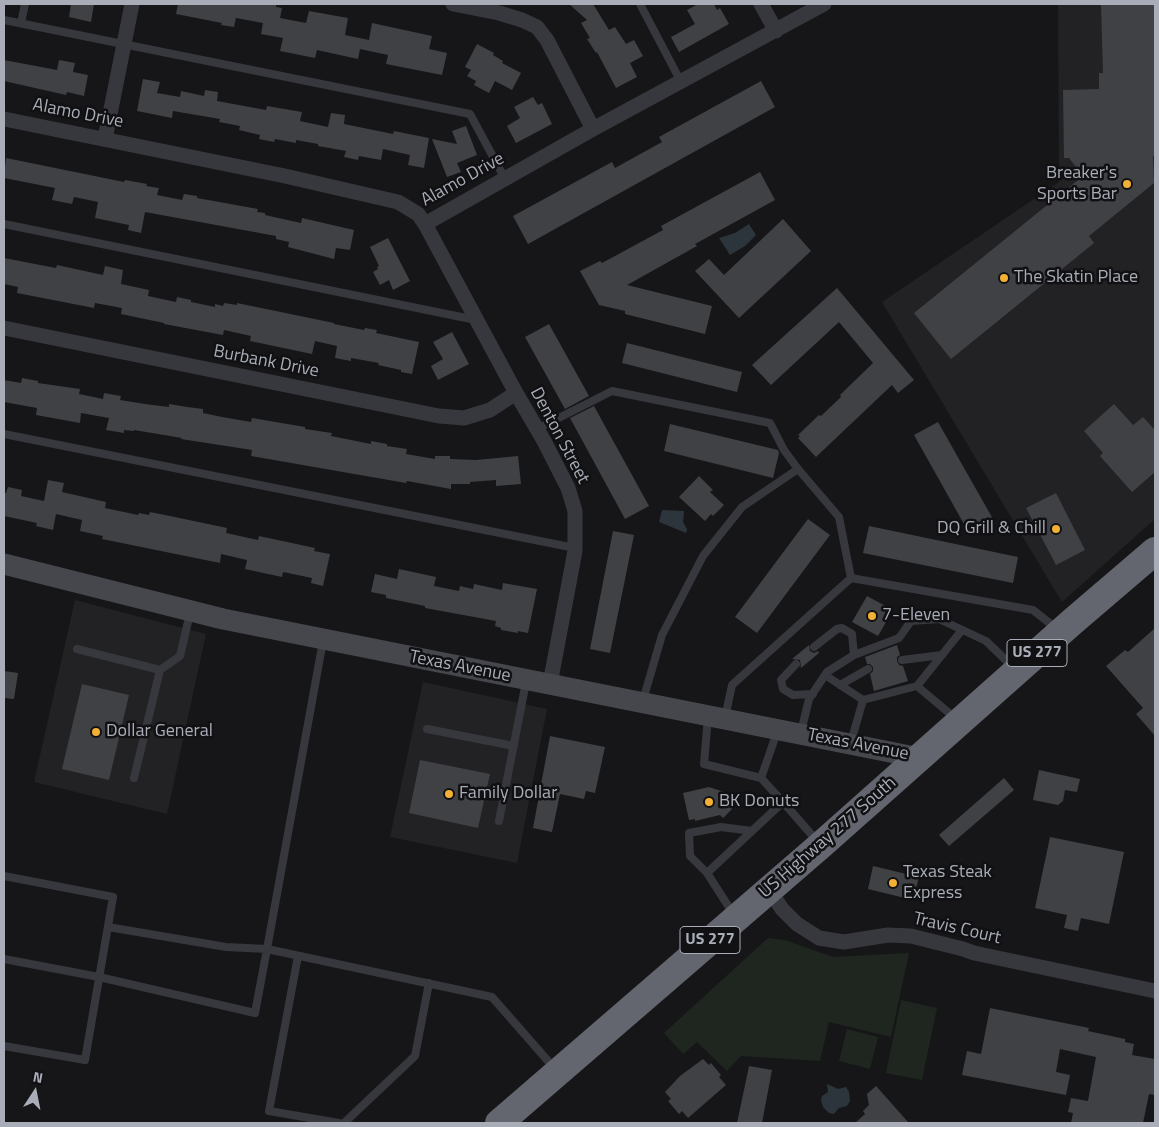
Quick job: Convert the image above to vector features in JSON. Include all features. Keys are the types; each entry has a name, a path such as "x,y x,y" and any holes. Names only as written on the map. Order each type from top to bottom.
{"highway":[{"name":"US Highway 277 South","path":"499,1123 821,845 1155,551"}],"street":[{"path":"105,139 132,4"},
{"path":"453,4 499,13 522,20 537,28 547,40 593,129"},
{"path":"761,4 776,31"},
{"name":"Alamo Drive","path":"4,118 398,202 418,214 425,224 593,129 824,4"},
{"name":"Denton Street","path":"425,224 568,488 575,511 576,548 550,684"},
{"name":"Burbank Drive","path":"4,328 439,416 464,418 490,410 516,394"},
{"name":"Texas Avenue","path":"4,564 222,619 920,758"},
{"name":"Travis Court","path":"769,889 782,909 797,924 819,938 844,942 888,935 911,936 974,953 1155,991"}],"lane":[{"path":"21,23 25,4"},
{"path":"640,4 681,82"},
{"path":"4,20 470,114 505,179"},
{"path":"4,224 476,320"},
{"path":"537,429 612,391 770,423 784,450 839,517 851,578"},
{"path":"4,434 576,548"},
{"path":"642,702 662,635 703,556 742,507 798,469"},
{"path":"851,578 1032,610 1061,632"},
{"path":"821,845 761,778 704,764 717,717 732,685 851,578"},
{"path":"134,778 160,670 180,656 190,611"},
{"path":"801,734 809,698 827,672 854,655 899,638 911,621 939,619 986,641 1017,671"},
{"path":"814,646 837,629 842,628 852,634 854,655"},
{"path":"825,675 864,700 918,686 962,630"},
{"path":"4,959 99,977 255,1012 323,639"},
{"path":"77,649 160,670"},
{"path":"902,660 942,655"},
{"path":"796,664 782,680 783,689 793,695 813,694"},
{"path":"840,685 868,669"},
{"path":"499,821 527,680"},
{"path":"918,686 960,722"},
{"path":"851,744 864,700"},
{"path":"427,728 514,746"},
{"path":"761,778 778,729"},
{"path":"707,873 783,802"},
{"path":"736,918 707,873 690,856 689,833 721,827 752,831"},
{"path":"4,876 113,897 85,1060 4,1046"},
{"path":"108,927 226,948 267,949 492,997 558,1072"},
{"path":"298,956 269,1111 339,1123"},
{"path":"344,1123 415,1056 429,984"}],"shaded area":[{"path":"1058,4 1155,4 1155,519 1062,602 882,302 1059,182"},
{"path":"749,224 756,235 745,246 730,255 719,238 735,233"},
{"path":"662,510 684,511 683,522 687,529 686,533 659,522"},
{"path":"75,600 206,634 167,814 34,782"},
{"path":"423,682 547,709 517,863 390,837"},
{"path":"768,938 785,940 833,957 909,953 891,1037 829,1022 820,1061 741,1056 727,1071 697,1042 683,1054 664,1033"},
{"path":"901,1000 937,1008 922,1080 886,1073"},
{"path":"847,1029 878,1037 870,1069 839,1061"},
{"path":"827,1084 838,1089 846,1087 849,1092 850,1101 847,1106 839,1108 834,1114 829,1113 823,1107 821,1100 822,1096 828,1092"}],"building":[{"path":"71,4 94,4 91,22 69,17"},
{"path":"178,4 276,4 276,7 282,8 280,18 306,23 309,11 348,18 345,35 369,40 372,23 432,36 429,49 447,53 442,75 386,64 388,55 360,49 358,59 317,50 315,58 280,51 283,38 261,34 263,23 236,18 234,27 221,25 222,23 176,14"},
{"path":"569,4 593,4 609,30 615,27 626,44 634,40 643,56 630,63 637,77 616,88 597,52 587,39 590,38 581,23 587,20"},
{"path":"698,4 714,4 717,10 720,8 729,24 679,52 671,37 695,24 687,10"},
{"path":"1101,4 1155,4 1154,183 1089,236 1094,243 951,359 914,313 1083,176 1069,158 1064,158 1063,90 1099,89 1099,73 1103,73"},
{"path":"477,44 494,53 493,55 503,61 502,63 521,73 512,90 495,81 489,93 474,85 476,81 467,76 471,70 465,67"},
{"path":"4,60 57,70 59,60 75,63 73,72 88,75 84,96 67,92 66,95 4,81"},
{"path":"143,79 160,82 157,93 180,97 181,91 204,96 205,90 218,92 217,101 266,110 267,106 302,112 300,121 328,127 331,113 345,115 344,124 393,134 394,131 429,138 424,168 408,165 410,155 383,149 381,160 359,156 358,160 344,157 346,151 318,146 318,144 296,140 296,143 275,139 274,142 259,139 260,135 239,130 240,126 219,122 220,119 173,111 172,118 137,111"},
{"path":"761,81 775,107 528,244 513,216 612,162 615,168 662,142 659,137"},
{"path":"533,97 538,105 542,103 552,124 516,143 507,126 520,118 514,107"},
{"path":"466,126 477,155 457,163 461,172 447,177 432,139 457,144 452,131"},
{"path":"6,158 124,182 125,180 147,184 146,186 159,188 157,195 182,200 184,194 197,196 197,198 258,209 257,212 265,213 265,215 301,223 302,218 354,230 350,250 336,248 334,259 288,247 289,242 276,239 276,236 145,212 141,233 128,230 129,225 95,218 98,202 74,197 72,204 52,200 55,188 4,178"},
{"path":"760,172 775,200 695,244 697,246 627,285 712,306 705,334 625,314 625,311 599,305 580,271 600,261 602,263 663,230 661,226"},
{"path":"783,219 811,251 739,318 695,271 709,259 724,275"},
{"path":"388,238 410,281 393,290 389,280 380,285 373,272 379,266 370,247"},
{"path":"4,258 56,268 57,265 103,275 105,266 123,270 121,284 149,290 148,296 176,302 177,297 215,307 215,304 223,306 224,303 237,305 237,303 364,330 365,328 377,330 376,333 419,342 412,374 378,365 379,363 351,358 351,361 335,358 337,346 315,341 312,354 250,341 251,336 224,330 223,335 121,314 122,308 95,303 94,308 17,293 18,287 4,284"},
{"path":"837,288 914,380 898,393 892,385 816,457 798,438 800,436 798,435 841,397 840,395 873,363 839,322 771,385 752,365"},
{"path":"549,324 589,396 565,409 525,337"},
{"path":"452,332 469,364 438,380 431,366 443,359 433,342"},
{"path":"627,343 742,372 737,392 622,363"},
{"path":"22,378 38,381 38,383 80,389 79,394 103,399 104,393 121,396 120,400 169,407 169,404 203,409 203,413 251,422 252,418 305,427 305,429 332,433 331,436 371,444 371,441 387,444 387,446 407,449 406,454 435,459 435,456 450,456 450,459 476,460 518,456 521,484 496,486 496,480 470,482 470,484 451,484 451,489 251,456 252,450 182,438 134,430 124,430 124,433 106,430 109,418 81,413 80,423 36,415 37,408 4,402 4,380 21,383"},
{"path":"1114,404 1133,425 1143,417 1155,430 1155,472 1132,492 1100,456 1103,453 1084,431"},
{"path":"594,406 649,506 625,519 570,418"},
{"path":"938,422 993,519 969,533 914,435"},
{"path":"670,424 778,450 779,453 773,478 664,451"},
{"path":"699,476 713,490 710,492 724,505 705,521 679,497"},
{"path":"48,480 64,483 62,492 106,502 105,508 138,515 139,513 149,515 150,512 227,528 226,533 258,540 259,536 315,548 314,551 330,554 323,586 311,583 312,578 283,572 282,577 245,569 247,560 221,554 220,563 102,539 103,536 80,531 82,520 56,514 53,530 36,526 37,523 4,516 4,493 6,493 8,487 22,490 21,496 44,501"},
{"name":"DQ Grill & Chill","path":"1056,493 1085,550 1056,565 1026,508"},
{"path":"808,519 830,535 757,633 735,617"},
{"path":"869,526 1018,557 1013,583 863,553"},
{"path":"613,531 634,535 610,653 590,649"},
{"path":"399,569 436,577 434,586 459,591 460,586 473,589 474,584 502,590 503,583 537,589 528,633 501,630 501,628 495,626 496,621 425,608 425,606 386,598 386,595 371,592 375,574 397,579"},
{"name":"7-Eleven","path":"867,596 893,610 878,636 852,622"},
{"path":"1155,628 1155,736 1136,714 1143,708 1106,666 1125,650 1128,652"},
{"path":"809,645 810,651 814,653 818,651 819,653 801,668 800,660 792,659"},
{"path":"897,645 900,655 897,657 897,661 899,665 903,666 908,681 874,691 870,674 873,671 873,667 867,664 865,657"},
{"path":"4,671 18,673 14,699 4,698"},
{"name":"Dollar General","path":"82,684 129,695 109,780 62,769"},
{"path":"550,736 605,747 595,793 586,791 584,799 560,794 552,832 533,828"},
{"name":"Family Dollar","path":"420,760 490,774 478,828 409,813"},
{"path":"1039,770 1080,779 1077,792 1065,790 1063,801 1058,805 1033,800"},
{"path":"1004,778 1014,790 949,846 939,835"},
{"name":"BK Donuts","path":"709,787 730,794 734,807 723,818 720,815 695,821 695,819 689,820 683,793"},
{"path":"1050,837 1124,852 1109,924 1081,918 1078,931 1064,928 1067,915 1035,908"},
{"name":"Texas Steak Express","path":"873,866 919,877 913,900 868,889"},
{"path":"990,1008 1089,1028 1088,1031 1125,1039 1125,1042 1134,1044 1132,1055 1155,1059 1155,1095 1149,1094 1143,1123 1071,1123 1073,1113 1068,1112 1071,1098 1088,1101 1096,1057 1060,1049 1056,1072 1070,1075 1066,1095 962,1075 967,1051 981,1054"},
{"path":"703,1059 709,1065 711,1063 721,1075 719,1077 726,1085 688,1118 682,1111 679,1114 668,1101 671,1099 665,1092 680,1076"},
{"path":"749,1066 772,1070 762,1123 737,1123"},
{"path":"876,1086 909,1123 855,1123 865,1114 863,1111 869,1105 867,1094"}],"place":[{"name":"Breaker's Sports Bar","path":"1127,184"},
{"name":"The Skatin Place","path":"1004,278"},
{"name":"DQ Grill & Chill","path":"1056,529"},
{"name":"7-Eleven","path":"872,616"},
{"name":"Dollar General","path":"96,732"},
{"name":"Family Dollar","path":"449,794"},
{"name":"BK Donuts","path":"709,802"},
{"name":"Texas Steak Express","path":"893,883"}]}
